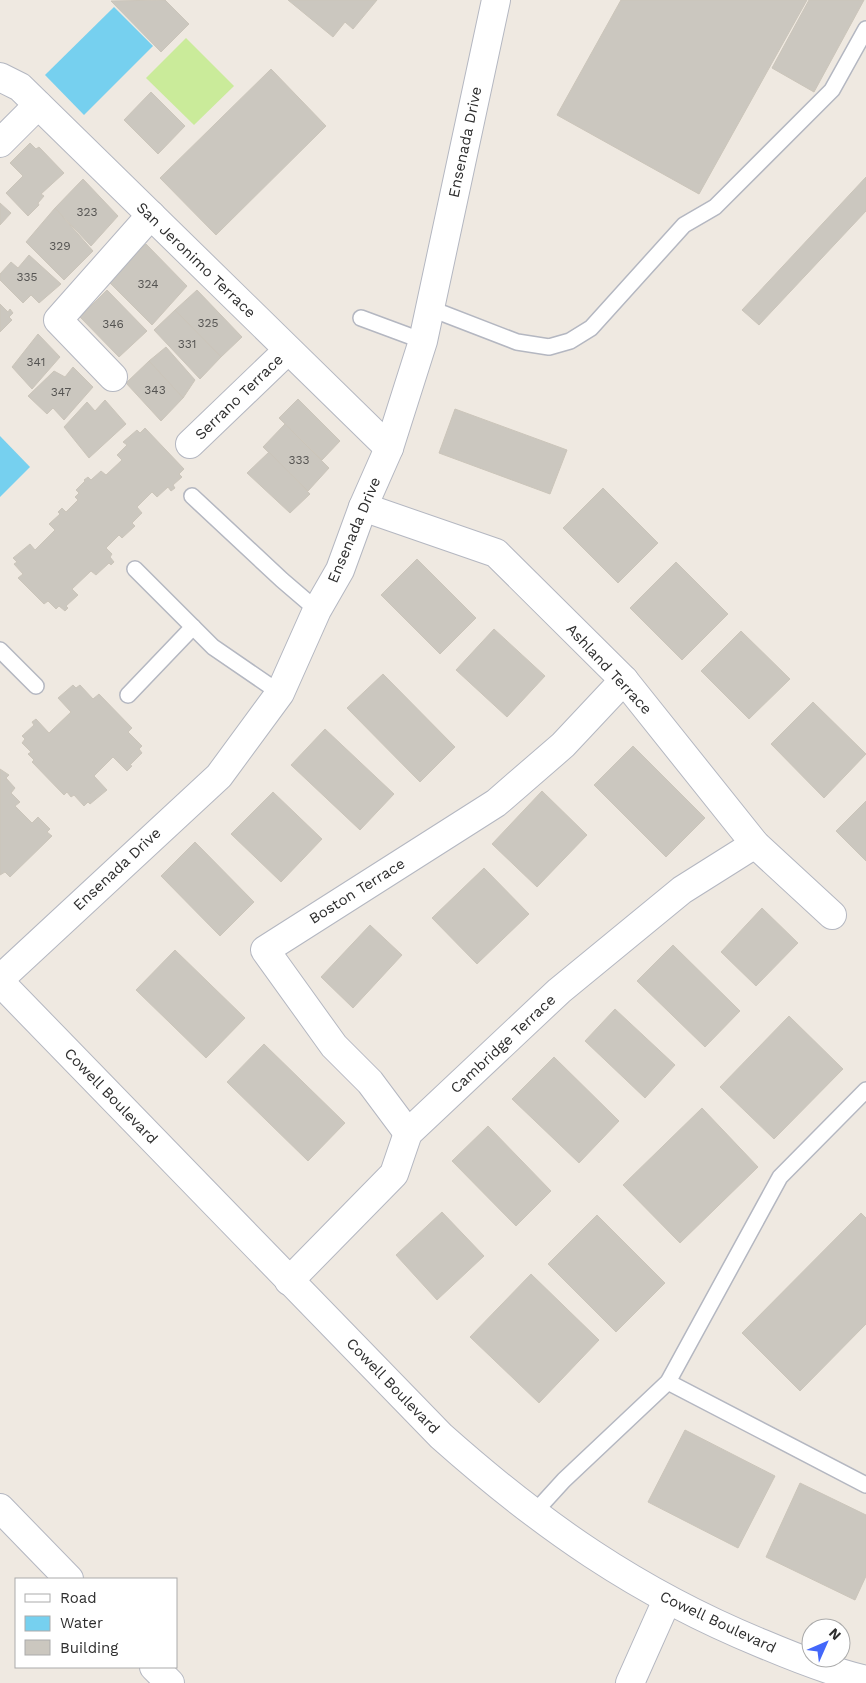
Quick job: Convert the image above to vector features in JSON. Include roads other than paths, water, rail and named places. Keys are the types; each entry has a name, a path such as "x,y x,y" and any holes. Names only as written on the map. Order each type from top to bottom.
{"street":[{"name":"Ensenada Drive","path":"0,981 219,776 280,693 317,610 340,570 363,507 389,448 422,341 496,0"},
{"name":"San Jeronimo Terrace","path":"0,77 20,87 389,448"},
{"path":"0,143 38,105"},
{"path":"113,377 58,320 151,215"},
{"name":"Serrano Terrace","path":"190,444 288,350"},
{"name":"Ashland Terrace","path":"363,507 496,553 624,680 756,844 832,915"},
{"name":"Boston Terrace","path":"408,1133 370,1082 334,1046 265,950 496,803 563,745 624,680"},
{"name":"Cambridge Terrace","path":"289,1281 394,1174 408,1133 559,991 682,890 756,844"},
{"name":"Cowell Boulevard","path":"0,981 441,1436 489,1479 533,1514 610,1567 667,1600 726,1629 796,1658 866,1680"},
{"path":"0,1508 68,1578"},
{"path":"630,1683 667,1600"},
{"path":"155,1668 170,1683"}],"lane":[{"path":"429,308 517,342 549,347 570,341 592,328 684,225 715,206 832,90 866,29"},
{"path":"361,318 422,341"},
{"path":"192,496 317,610"},
{"path":"135,569 213,647 280,693"},
{"path":"128,695 193,627"},
{"path":"0,650 36,686"},
{"path":"533,1514 564,1480 668,1382 780,1177 866,1090"},
{"path":"668,1382 866,1485"}],"water":[{"path":"114,7 153,46 84,115 45,75"},
{"path":"0,436 30,467 0,497"}]}
